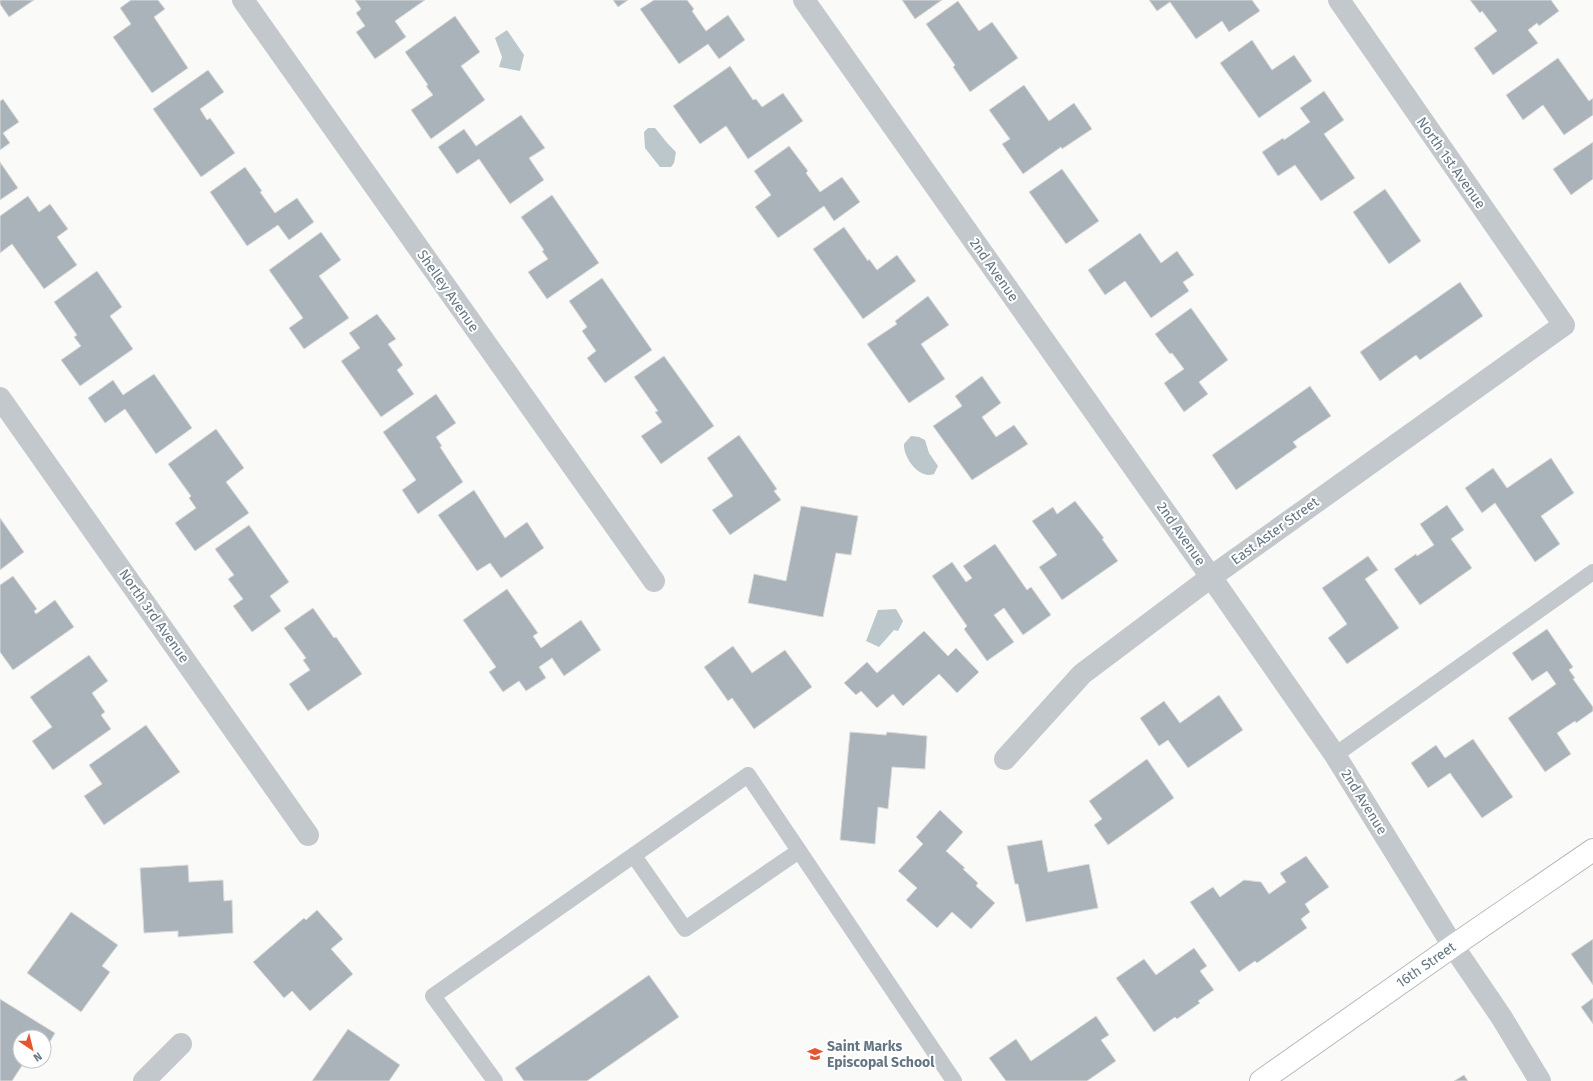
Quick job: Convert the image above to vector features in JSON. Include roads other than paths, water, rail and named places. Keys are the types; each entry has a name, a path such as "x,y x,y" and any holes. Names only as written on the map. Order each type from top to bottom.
{"main road":[{"name":"16th Street","path":"1261,1081 1593,850"}],"street":[{"name":"Shelley Avenue","path":"243,0 654,581"},
{"name":"2nd Avenue","path":"804,0 1211,576 1335,755 1453,946 1502,1018 1540,1081"},
{"name":"North 1st Avenue","path":"1339,0 1564,325"},
{"name":"East Aster Street","path":"1005,759 1082,674 1211,576 1564,325"},
{"name":"North 3rd Avenue","path":"2,405 308,835"},
{"path":"144,1081 181,1044"}],"lane":[{"path":"1335,755 1593,572"},
{"path":"495,1081 433,996 748,775 954,1081"},
{"path":"634,856 685,929 799,851"}],"place":[{"name":"Saint Marks Episcopal School","path":"815,1054"}]}
